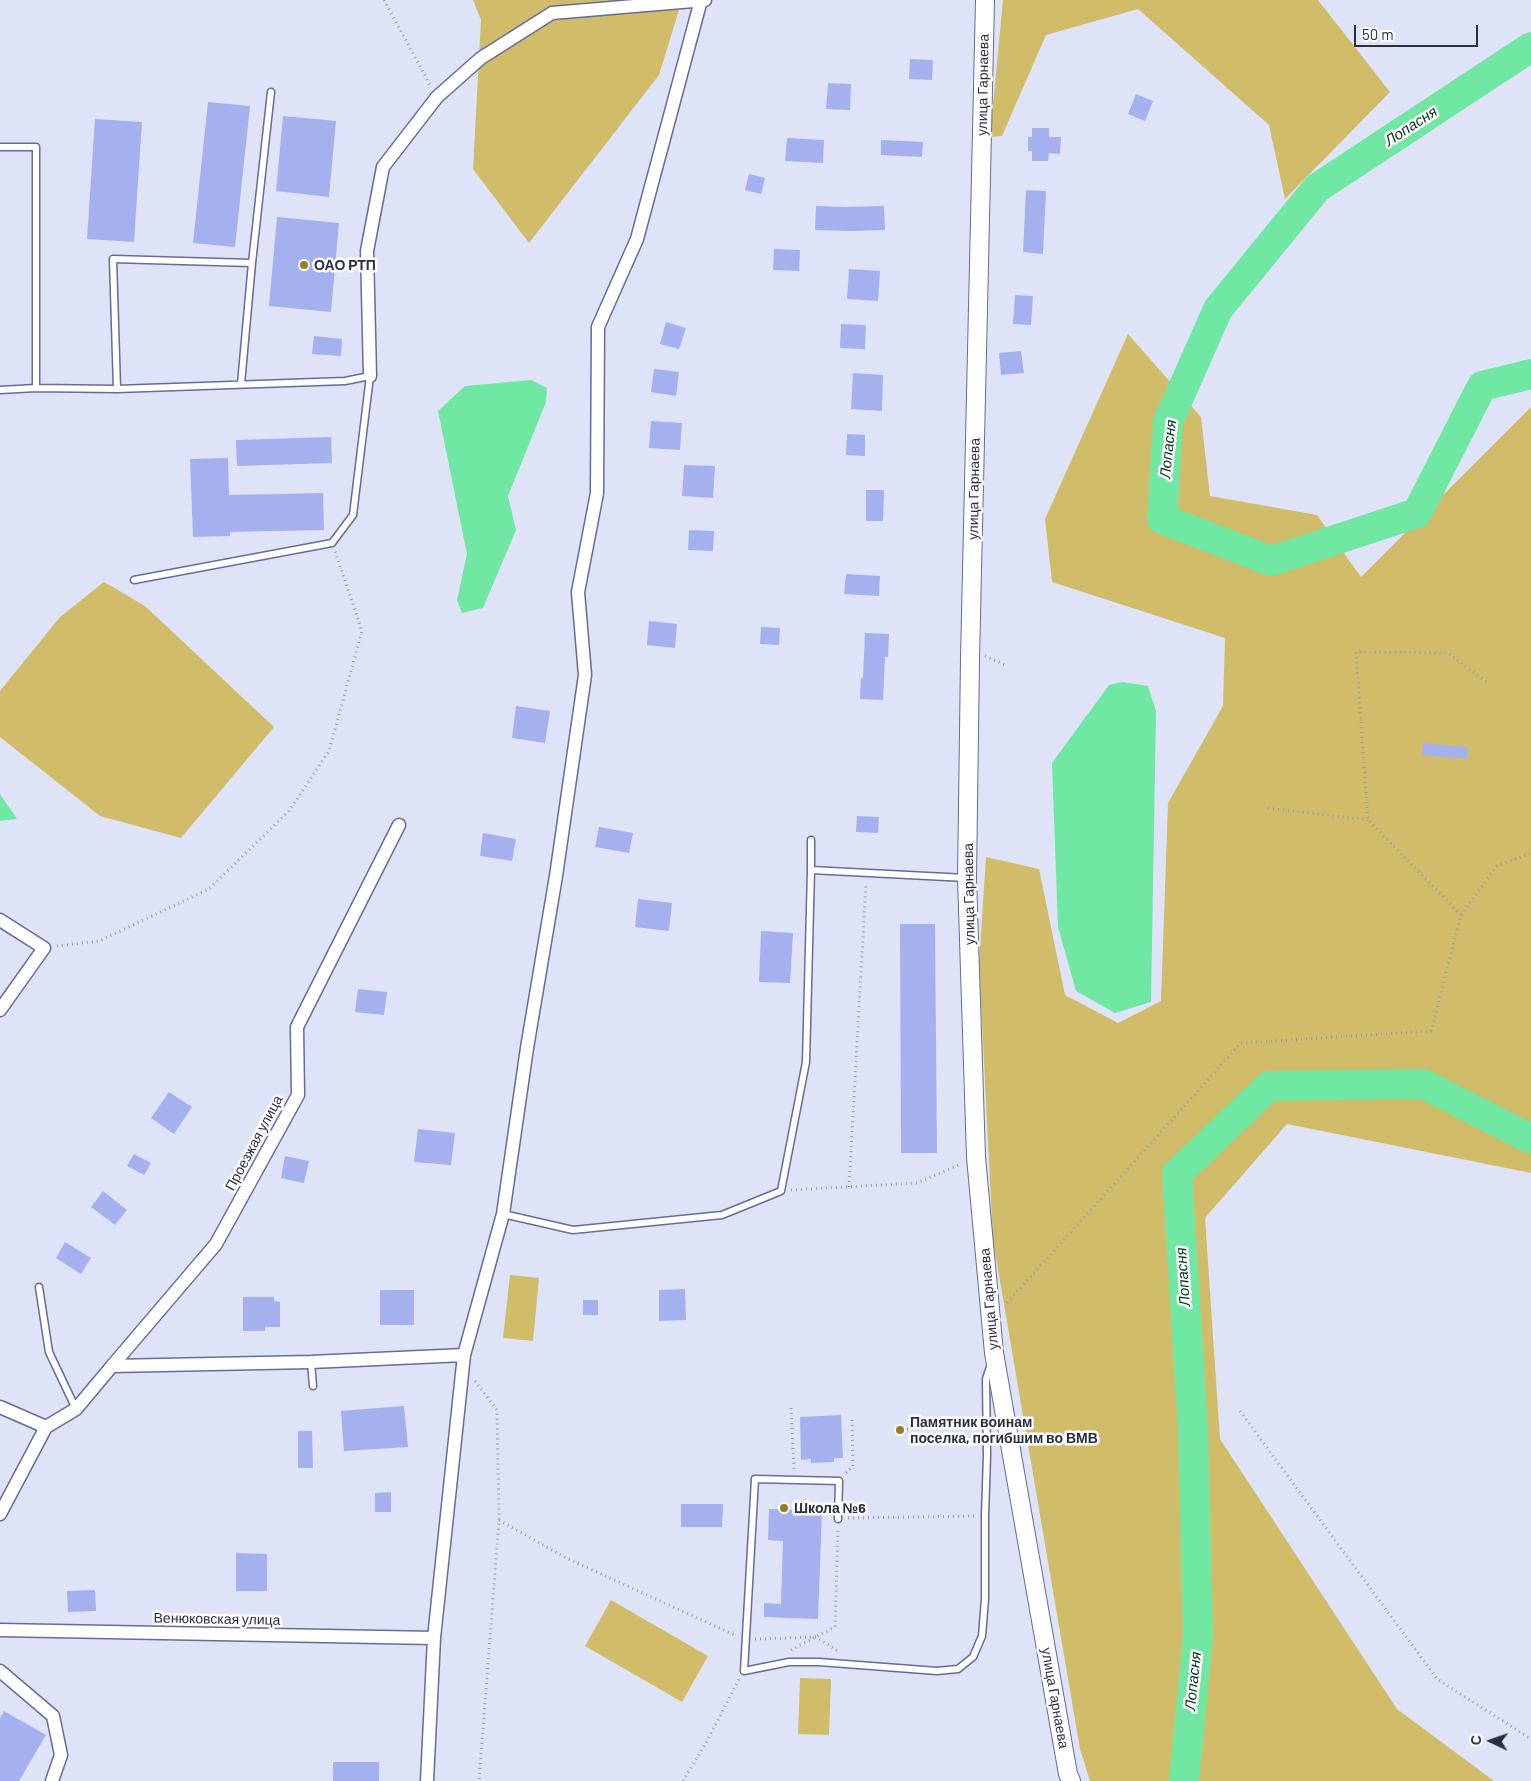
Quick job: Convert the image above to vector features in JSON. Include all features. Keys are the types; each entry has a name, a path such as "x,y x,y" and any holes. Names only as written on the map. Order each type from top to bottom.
{"street":[{"path":"426,1781 434,1638 464,1355 503,1214 527,1048 556,876 585,674 578,592 597,493 598,327 637,239 701,0"},
{"path":"370,376 366,251 383,167 437,97 481,58 552,13 705,0"},
{"name":"улица Гарнаева","path":"985,0 967,878 976,1157 994,1354 1068,1774 1071,1781"},
{"name":"Проезжая улица","path":"46,1427 76,1409 216,1244 298,1095 297,1027 399,825"},
{"path":"0,920 44,948 0,1010"},
{"path":"112,1366 311,1362 464,1355"},
{"path":"0,1407 46,1427 0,1514"},
{"name":"Венюковская улица","path":"0,1630 434,1638"},
{"path":"0,1671 53,1716 61,1755 52,1781"}],"lane":[{"path":"241,384 271,92"},
{"path":"0,147 36,147 36,388"},
{"path":"117,389 113,259 252,263"},
{"path":"0,390 36,388 117,389 345,380 370,376 353,515 332,543 134,580"},
{"path":"503,1214 573,1230 722,1215 780,1191 806,1062 811,840"},
{"path":"811,870 967,878"},
{"path":"39,1287 49,1352 76,1409"},
{"path":"838,1518 839,1481 755,1478 744,1671 789,1662 819,1662 937,1671 958,1669 973,1657 982,1636 985,1599 985,1516 988,1455 986,1379 994,1354"},
{"path":"311,1362 313,1386"}],"path":[{"path":"384,0 437,97"},
{"path":"44,948 99,940 209,889 289,811 329,751 362,631 332,543"},
{"path":"1368,820 1356,652 1448,653 1488,684"},
{"path":"1268,808 1368,820 1461,915"},
{"path":"991,1320 1240,1043 1431,1032 1461,915 1497,866 1531,853"},
{"path":"849,1187 867,873"},
{"path":"780,1191 917,1183 976,1157"},
{"path":"473,1378 497,1410 499,1520 479,1781"},
{"path":"791,1408 794,1480"},
{"path":"1240,1411 1436,1678 1531,1739"},
{"path":"839,1481 853,1466 852,1419"},
{"path":"907,1429 977,1427"},
{"path":"783,1655 835,1627 838,1518 978,1516"},
{"path":"499,1520 566,1558 746,1640 816,1637 856,1665"},
{"path":"683,1781 707,1741 744,1671"}],"shaded area":[{"path":"473,0 682,0 659,75 529,243 473,169 481,20"},
{"path":"1003,0 1318,0 1390,92 1285,199 1269,125 1138,9 1046,35 1002,136 990,137"},
{"path":"1128,334 1201,417 1210,496 1317,515 1361,577 1531,407 1531,1173 1287,1124 1205,1218 1220,1439 1397,1709 1494,1781 1090,1781 1080,1749 993,1240 979,964 986,857 1039,869 1065,995 1118,1023 1161,1001 1168,803 1223,706 1225,638 1052,582 1045,519"},
{"path":"531,380 547,388 546,402 508,496 516,530 483,608 462,613 457,600 467,554 438,411 465,386"},
{"path":"104,582 145,606 274,727 181,838 100,816 0,737 0,691 60,617"},
{"path":"1123,682 1148,686 1156,711 1151,1002 1115,1013 1076,991 1058,927 1052,763 1109,685"},
{"path":"0,794 17,819 0,821"},
{"path":"510,1275 539,1278 533,1341 503,1338"},
{"path":"611,1600 708,1656 682,1702 585,1646"},
{"path":"800,1678 831,1679 829,1735 798,1734"}],"building":[{"path":"910,59 933,60 932,80 909,79"},
{"path":"828,83 851,84 850,110 826,109"},
{"path":"1136,94 1153,101 1145,121 1128,114"},
{"path":"208,102 250,106 235,247 193,243"},
{"path":"283,116 336,121 329,197 276,191"},
{"path":"95,119 142,122 134,242 87,239"},
{"path":"1032,128 1049,128 1049,137 1061,137 1060,154 1049,153 1048,161 1032,161 1032,151 1028,151 1028,137 1032,137"},
{"path":"787,138 824,140 823,163 785,161"},
{"path":"881,140 923,142 922,157 881,155"},
{"path":"749,174 765,178 761,194 745,190"},
{"path":"1026,190 1046,191 1043,254 1023,252"},
{"path":"816,206 884,206 885,230 815,230"},
{"name":"ОАО РТП","path":"277,217 339,223 331,312 269,306"},
{"path":"774,249 800,250 799,271 773,270"},
{"path":"849,269 880,271 878,301 847,299"},
{"path":"1015,295 1033,296 1031,325 1013,324"},
{"path":"666,322 686,328 679,349 660,344"},
{"path":"841,324 866,325 865,349 840,348"},
{"path":"314,336 342,339 341,356 312,354"},
{"path":"1021,351 1024,373 1001,375 999,353"},
{"path":"654,369 679,372 676,396 651,392"},
{"path":"853,373 883,375 882,411 851,409"},
{"path":"651,421 682,423 680,450 649,448"},
{"path":"847,434 865,435 865,456 846,455"},
{"path":"331,437 332,463 237,466 236,440"},
{"path":"228,458 229,495 323,493 324,530 230,532 230,536 193,537 190,459"},
{"path":"684,465 715,466 713,498 682,496"},
{"path":"866,490 884,490 883,521 866,521"},
{"path":"689,530 714,531 713,551 688,550"},
{"path":"846,574 880,576 879,596 844,594"},
{"path":"649,621 677,624 675,648 647,645"},
{"path":"761,627 780,628 779,645 760,644"},
{"path":"865,633 889,634 888,657 885,657 883,700 860,699"},
{"path":"516,706 550,711 545,743 512,738"},
{"path":"1423,743 1468,747 1467,759 1422,755"},
{"path":"857,816 879,817 878,833 856,832"},
{"path":"599,827 633,833 629,853 595,847"},
{"path":"483,833 516,839 512,861 480,856"},
{"path":"638,899 672,903 669,931 635,927"},
{"path":"900,924 935,924 937,1153 901,1153"},
{"path":"761,931 793,933 790,983 759,982"},
{"path":"358,989 387,992 384,1015 355,1012"},
{"path":"169,1092 192,1107 174,1134 151,1118"},
{"path":"418,1129 455,1133 451,1165 414,1162"},
{"path":"134,1154 151,1163 144,1175 127,1166"},
{"path":"285,1156 309,1161 304,1183 281,1178"},
{"path":"103,1191 127,1210 115,1225 91,1207"},
{"path":"65,1242 91,1258 81,1274 56,1258"},
{"path":"685,1289 686,1320 659,1321 659,1290"},
{"path":"380,1290 414,1290 414,1325 380,1325"},
{"path":"243,1297 274,1297 274,1301 280,1302 280,1327 265,1327 265,1331 243,1331"},
{"path":"583,1300 598,1300 598,1315 583,1315"},
{"path":"404,1406 408,1447 344,1451 341,1411"},
{"path":"841,1415 843,1458 834,1458 834,1462 811,1463 811,1459 801,1460 800,1417"},
{"path":"298,1431 312,1431 313,1468 298,1468"},
{"path":"391,1492 391,1512 375,1512 375,1493"},
{"path":"681,1504 723,1504 722,1527 681,1527"},
{"path":"769,1509 822,1511 818,1619 764,1617 764,1603 781,1604 783,1541 768,1540"},
{"path":"236,1553 267,1554 267,1591 236,1591"},
{"path":"95,1590 96,1611 68,1612 67,1591"},
{"path":"4,1711 46,1735 19,1781 0,1781 0,1718"},
{"path":"333,1762 379,1762 379,1781 333,1781"}],"waterway":[{"name":"Лопасня","path":"1531,47 1317,188 1218,309 1168,422 1162,519 1271,561 1417,513 1482,386 1531,374"},
{"name":"Лопасня","path":"1184,1781 1198,1635 1193,1429 1177,1174 1269,1086 1423,1084 1531,1139"}],"place":[{"name":"ОАО РТП","path":"304,265"},
{"name":"Памятник воинам поселка, погибшим во ВМВ","path":"900,1430"},
{"name":"Школа №6","path":"784,1508"}]}
